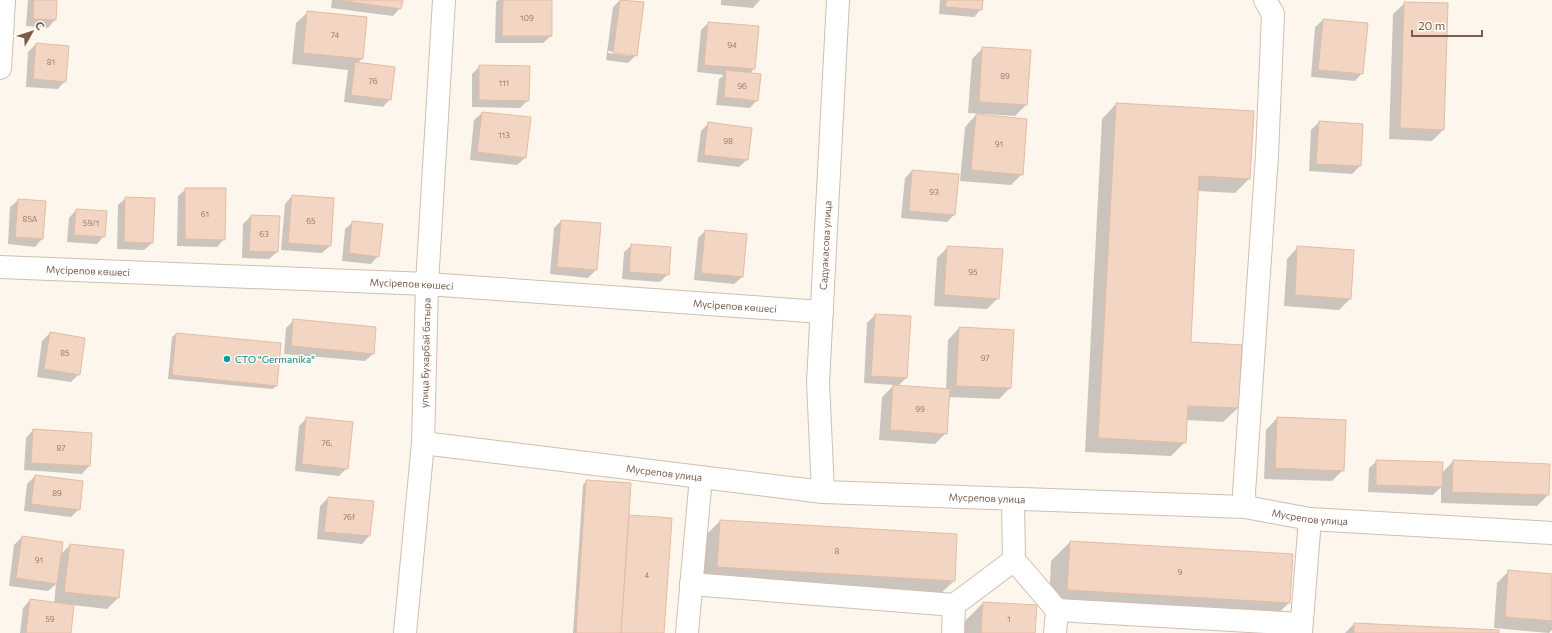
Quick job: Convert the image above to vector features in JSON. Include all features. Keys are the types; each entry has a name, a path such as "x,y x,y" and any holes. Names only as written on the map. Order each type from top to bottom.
{"street":[{"path":"0,68 4,0"},
{"name":"улица Бухарбай батыра","path":"405,633 423,443 427,284 444,0"},
{"name":"Садуакасова улица","path":"823,492 818,382 838,0"},
{"path":"1244,507 1268,156 1272,14 1265,0"},
{"name":"Мүсірепов көшесі","path":"0,268 427,284 822,312"},
{"name":"Мусрепов улица","path":"423,443 823,492 1244,507 1310,519 1552,533"},
{"path":"687,633 701,477"},
{"path":"1013,499 1014,560 1057,610 1301,629 1310,519"},
{"path":"691,584 954,605 1014,560"},
{"path":"954,605 954,633"},
{"path":"1055,633 1057,610"}],"building":[{"path":"34,0 57,0 56,20 33,19"},
{"path":"338,0 403,0 401,9"},
{"path":"503,0 552,0 552,36 502,36"},
{"path":"620,0 644,2 637,56 613,53"},
{"path":"946,0 983,0 982,10 946,7"},
{"path":"1404,2 1448,3 1444,130 1400,128"},
{"path":"307,11 367,17 363,59 303,53"},
{"path":"1323,19 1368,23 1363,74 1318,70"},
{"path":"708,22 759,26 755,69 704,65"},
{"path":"36,43 69,46 66,82 33,79"},
{"path":"982,47 1031,50 1027,105 979,102"},
{"path":"355,62 395,67 391,100 351,95"},
{"path":"479,65 530,66 529,101 479,100"},
{"path":"726,70 761,74 758,101 724,97"},
{"path":"1116,103 1254,111 1250,179 1199,176 1191,342 1242,345 1239,408 1188,406 1186,443 1098,438"},
{"path":"482,112 531,117 526,158 477,152"},
{"path":"976,114 1027,119 1023,175 971,170"},
{"path":"1319,121 1363,124 1361,166 1316,164"},
{"path":"708,122 752,128 748,160 704,155"},
{"path":"912,170 959,174 955,215 909,211"},
{"path":"185,188 226,188 225,240 185,239"},
{"path":"292,195 334,198 331,246 288,243"},
{"path":"125,197 155,198 153,243 124,242"},
{"path":"18,199 46,201 43,239 15,237"},
{"path":"76,209 107,211 105,237 74,235"},
{"path":"251,215 280,216 278,252 249,251"},
{"path":"561,220 601,223 597,270 557,267"},
{"path":"352,221 383,224 379,257 349,253"},
{"path":"705,230 747,234 743,277 701,273"},
{"path":"631,244 671,247 669,275 629,272"},
{"path":"947,246 1003,249 999,299 944,295"},
{"path":"1297,246 1354,250 1351,299 1295,295"},
{"path":"875,314 911,316 907,378 871,376"},
{"path":"293,319 376,327 374,354 291,346"},
{"path":"959,327 1014,330 1011,388 956,386"},
{"path":"50,332 85,338 80,375 44,369"},
{"name":"СТО \"Germanika\"","path":"176,333 281,343 277,386 172,375"},
{"path":"893,385 950,389 947,434 890,430"},
{"path":"306,417 353,422 348,469 302,464"},
{"path":"1277,417 1346,420 1344,471 1275,468"},
{"path":"33,429 92,433 90,466 31,463"},
{"path":"1376,460 1443,462 1442,487 1376,485"},
{"path":"1453,460 1550,464 1549,495 1452,492"},
{"path":"35,475 83,481 80,510 31,504"},
{"path":"586,480 631,483 621,633 576,633"},
{"path":"328,497 374,501 370,536 324,532"},
{"path":"629,515 672,518 664,633 621,633"},
{"path":"720,520 957,534 955,581 717,567"},
{"path":"22,536 63,542 57,584 16,578"},
{"path":"1070,541 1293,554 1290,603 1067,590"},
{"path":"70,544 124,550 119,598 64,592"},
{"path":"1508,570 1552,574 1552,621 1505,617"},
{"path":"30,599 74,605 71,633 26,633"},
{"path":"983,602 1037,605 1035,633 981,633"},
{"path":"1354,623 1499,630 1499,633 1354,633"}],"place":[{"name":"СТО \"Germanika\"","path":"227,359"}]}
